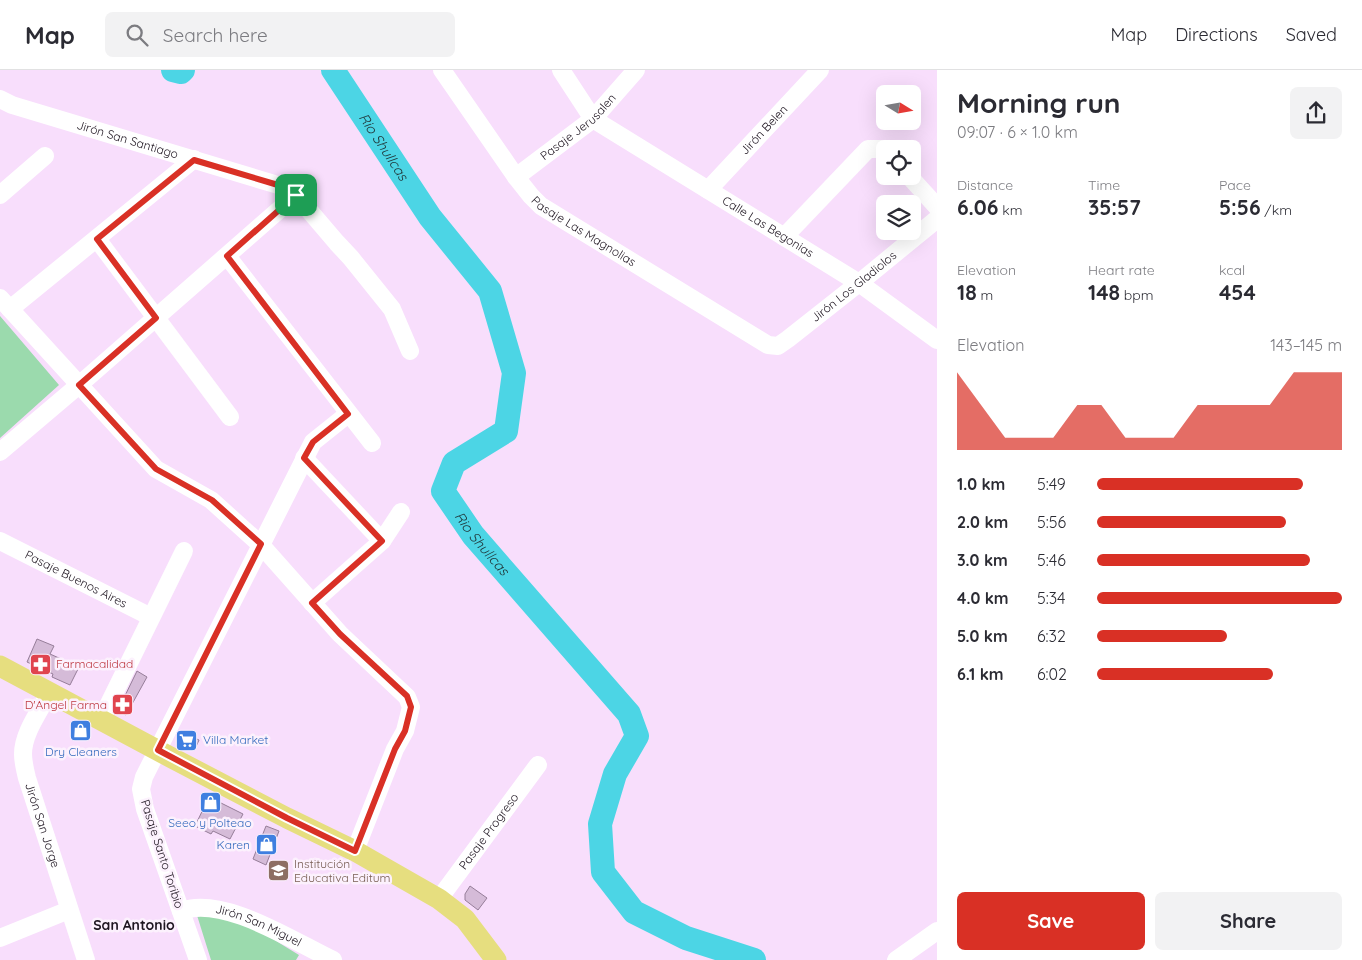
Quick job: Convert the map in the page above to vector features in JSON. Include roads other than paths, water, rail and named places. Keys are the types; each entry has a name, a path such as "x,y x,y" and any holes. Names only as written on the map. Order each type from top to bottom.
{"main road":[{"path":"0,666 287,818 355,851 439,899 465,919 496,960"}],"street":[{"name":"Pasaje Las Magnolias","path":"442,70 516,177 541,206 768,345"},
{"path":"561,70 593,119"},
{"name":"Pasaje Jerusalen","path":"516,177 593,119 636,70"},
{"name":"Jirón Belen","path":"708,190 820,70"},
{"name":"Jirón San Santiago","path":"0,99 12,105 278,185 296,195 351,258 392,310 410,351"},
{"name":"Calle Las Begonias","path":"593,119 859,283 937,340"},
{"path":"784,237 868,149 876,149"},
{"path":"0,195 45,156"},
{"path":"194,160 97,239 5,303 156,469 212,500 261,544 340,634 407,696 411,707 405,731 395,749 355,851"},
{"path":"917,185 937,207"},
{"path":"0,452 296,195"},
{"name":"Jirón Los Gladiolos","path":"768,345 778,346 859,283 937,218"},
{"path":"97,239 230,417"},
{"path":"227,256 372,443"},
{"name":"Pasaje Santo Toribio","path":"198,960 145,809 141,789 144,777 304,458 313,442 348,414"},
{"path":"304,458 382,541"},
{"path":"312,603 382,541 401,512"},
{"name":"Pasaje Buenos Aires","path":"0,541 152,617"},
{"path":"101,720 184,551"},
{"name":"Jirón San Jorge","path":"49,692 26,738 23,753 24,764 86,960"},
{"name":"Pasaje Progreso","path":"439,899 538,765"},
{"name":"Jirón San Miguel","path":"180,911 197,906 229,911 246,917 307,955 332,960"},
{"path":"0,938 70,910"},
{"path":"896,960 937,931"}],"waterway":[{"name":"Rio Shullcas","path":"173,70 181,72 183,70"},
{"name":"Rio Shullcas","path":"333,70 430,217 490,291 514,373 506,431 454,463 443,491 473,535 629,714 637,736 615,774 600,824 603,872 634,912 686,938 754,960"}],"place":[{"name":"Farmacalidad","path":"40,664"},
{"name":"D'Angel Farma","path":"123,705"},
{"name":"Dry Cleaners","path":"81,731"},
{"name":"Villa Market","path":"187,740"},
{"name":"Seeo y Polteao","path":"210,802"},
{"name":"Karen","path":"266,845"},
{"name":"Institución Educativa Editum","path":"278,871"}],"district":[{"name":"San Antonio","path":"134,925"}]}
